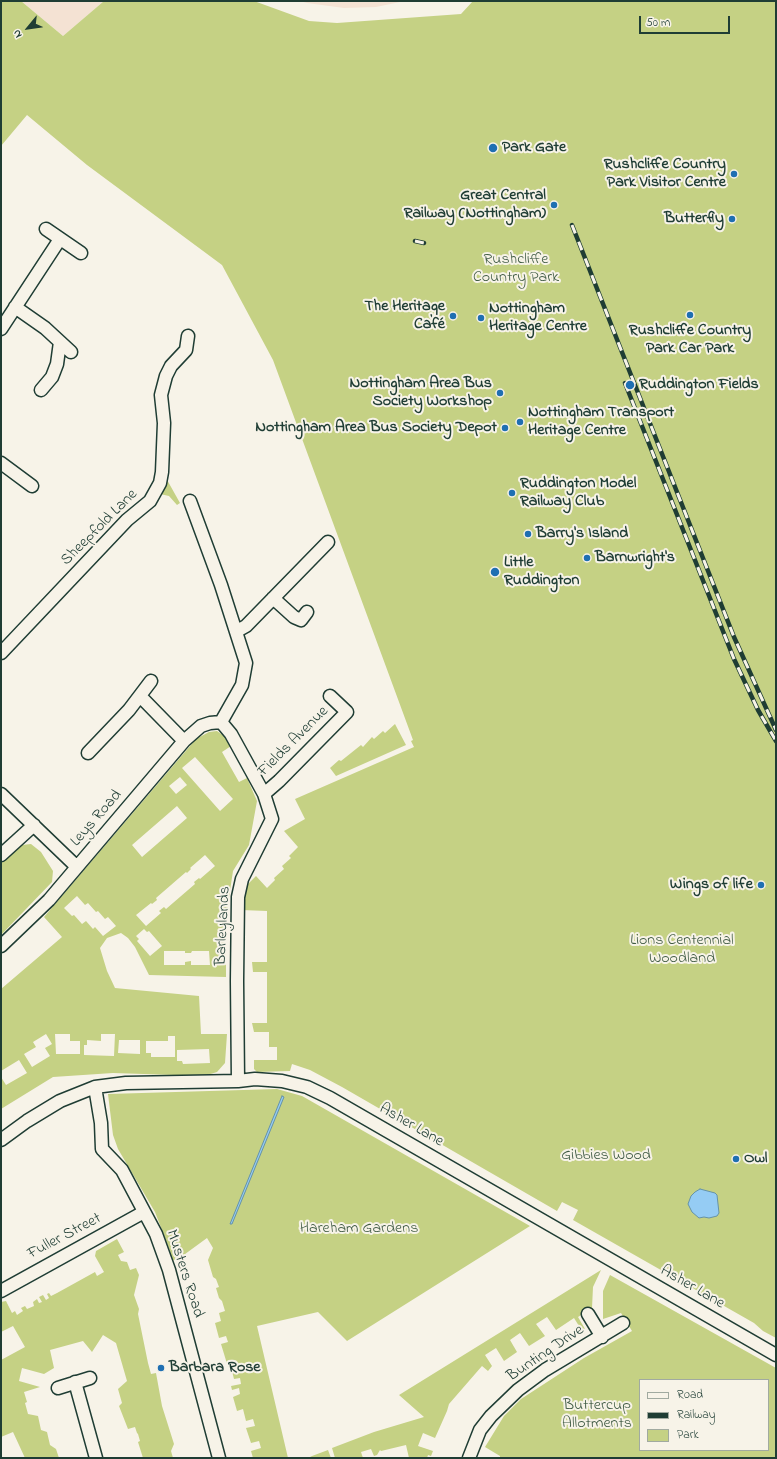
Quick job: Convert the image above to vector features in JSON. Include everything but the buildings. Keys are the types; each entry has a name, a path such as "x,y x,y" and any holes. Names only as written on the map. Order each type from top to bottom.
{"street":[{"path":"46,229 81,253"},
{"path":"1,329 9,311 60,239"},
{"path":"9,311 45,328 71,352"},
{"name":"Sheepfold Lane","path":"1,653 127,520 150,502 160,483 162,472 164,423 161,396 166,376 171,366 186,350 188,336"},
{"path":"40,390 52,377 57,364 60,342"},
{"path":"1,462 32,486"},
{"path":"190,501 200,524 237,631 246,663 242,685 221,722"},
{"path":"237,631 246,626 328,542"},
{"path":"273,598 294,617 301,620 307,612"},
{"path":"88,753 129,710 151,681"},
{"path":"140,696 184,741"},
{"name":"Fields Avenue","path":"264,794 279,781 347,712 330,696"},
{"name":"Leys Road","path":"1,946 49,900 184,741 201,726 221,722"},
{"name":"Barleylands","path":"221,722 231,734 264,794 272,819 242,879 238,897 238,1081"},
{"path":"1,794 78,867"},
{"path":"1,856 34,825"},
{"name":"Asher Lane","path":"1,1140 27,1121 60,1101 95,1087 126,1083 238,1081 255,1079 307,1087 330,1098 776,1355"},
{"name":"Musters Road","path":"95,1087 101,1123 102,1149 122,1170 156,1234 169,1270 219,1458"},
{"name":"Fuller Street","path":"1,1291 144,1212"},
{"name":"Bunting Drive","path":"588,1314 602,1337"},
{"name":"Bunting Drive","path":"469,1458 480,1430 491,1416 518,1390 545,1370 624,1323"},
{"path":"58,1388 90,1378"},
{"path":"75,1382 96,1458"}],"shaded area":[{"path":"21,1 104,1 63,36"},
{"path":"300,1 405,1 376,7 344,8"}],"green space":[{"name":"Rushcliffe Country Park","path":"1,1 21,1 63,36 104,1 254,1 309,21 337,23 461,14 473,1 776,1 776,1338 763,1331 754,1323 573,1220 578,1210 562,1202 557,1211 310,1070 292,1064 290,1071 257,1072 254,1069 254,1060 277,1060 277,1047 269,1047 269,1032 254,1032 252,1023 267,1023 267,972 253,972 252,962 267,962 267,911 241,910 246,886 256,876 267,888 275,880 274,878 284,869 282,866 291,858 289,856 298,847 284,831 305,819 295,799 414,747 411,741 413,740 273,360 222,265 87,165 27,115 1,146"},
{"path":"166,478 180,503 177,505 169,496 160,494"},
{"path":"395,724 406,745 336,776 330,768 339,760 341,761 361,745 363,747 372,737 374,739 383,731 385,733"},
{"path":"217,731 227,738 231,746 222,752 239,782 247,778 257,801 249,845 233,871 228,904 226,977 149,975 135,947 128,938 121,933 107,938 100,948 107,971 115,988 199,996 201,1034 227,1034 225,1063 217,1072 204,1076 113,1073 53,1077 1,1109 1,1077 6,1085 27,1073 19,1060 1,1071 1,989 62,937 44,917 196,739 209,732","holes":["195,757 233,799 220,811 182,768","180,777 187,785 176,794 169,786","177,806 187,818 142,857 132,845","205,855 215,866 200,879 199,878 194,882 195,884 166,909 164,907 159,911 161,913 146,926 136,915 157,900 156,898 186,872 187,873 191,869 190,868","77,896 85,905 88,903 96,912 98,911 105,919 108,917 116,926 103,936 95,927 93,929 86,921 82,924 74,915 72,916 64,908","144,929 147,932 149,931 162,946 150,956 137,941 139,939 136,936","164,951 185,951 185,953 191,953 192,951 209,951 210,965 191,965 191,961 185,962 185,965 164,965","46,1034 52,1044 45,1048 50,1056 32,1067 24,1054 36,1047 33,1042","55,1034 70,1034 70,1041 80,1041 80,1054 56,1054","101,1034 115,1034 114,1056 84,1055 84,1045 87,1045 87,1040 101,1041","168,1036 175,1036 175,1057 151,1057 151,1053 146,1053 146,1041 168,1041","119,1040 140,1040 140,1054 118,1053","209,1049 210,1063 183,1064 182,1061 177,1061 177,1050"]},
{"path":"31,844 41,852 53,871 52,882 1,935 1,862 22,845"},
{"name":"Hareham Gardens","path":"277,1089 302,1096 530,1226 347,1341 318,1312 257,1326 288,1458 253,1458 251,1451 261,1448 259,1441 251,1443 246,1428 255,1426 253,1419 246,1421 243,1409 237,1411 233,1397 240,1394 239,1388 232,1390 231,1386 241,1384 240,1378 234,1379 231,1367 228,1367 221,1344 228,1342 226,1336 219,1338 215,1323 221,1321 219,1313 225,1311 216,1288 219,1287 216,1279 213,1277 208,1260 213,1248 207,1238 181,1257 172,1261 170,1251 155,1212 118,1149 113,1135 108,1094"},
{"path":"117,1239 124,1252 118,1255 121,1261 127,1262 130,1270 136,1268 139,1275 134,1295 139,1309 138,1314 148,1363 151,1374 156,1373 162,1406 174,1444 171,1451 173,1458 143,1458 138,1442 140,1441 135,1427 128,1429 119,1406 122,1403 118,1389 127,1381 116,1343 103,1335 92,1352 83,1341 50,1350 54,1368 44,1374 22,1368 19,1381 40,1387 24,1392 28,1414 38,1416 41,1430 47,1432 50,1445 56,1449 59,1458 25,1458 13,1432 1,1437 1,1360 25,1347 13,1326 1,1332 1,1302 6,1301 12,1313 15,1311 17,1315 23,1311 21,1308 25,1306 27,1309 34,1306 33,1302 37,1299 39,1303 42,1302 39,1297 43,1295 46,1300 49,1298 47,1294 49,1293 51,1296 95,1272 97,1276 104,1272 95,1256 96,1251"},
{"path":"601,1270 593,1287 592,1308 578,1317 585,1329 584,1334 574,1318 556,1330 547,1317 536,1324 545,1336 529,1346 520,1333 510,1340 517,1352 504,1361 496,1348 485,1355 492,1366 488,1371 482,1366 449,1404 435,1438 423,1433 418,1446 433,1451 431,1456 428,1455 427,1458 409,1458 406,1445 380,1450 377,1455 374,1456 371,1449 361,1452 363,1458 335,1458 332,1448 374,1432 424,1417 399,1395"},
{"name":"Buttercup Allotments","path":"610,1275 776,1368 776,1458 500,1458 500,1456 485,1447 504,1416 521,1399 584,1358 632,1331 621,1313 603,1319 603,1291"},
{"path":"328,1450 331,1458 308,1458 312,1456"}],"water":[{"path":"282,1096 284,1097 232,1224 230,1224"},
{"path":"700,1189 715,1193 717,1195 719,1213 717,1216 699,1218 692,1212 688,1204 691,1196"}],"railway":[{"path":"572,225 734,637 776,730"},
{"path":"415,241 424,243"},
{"path":"625,383 734,659 758,710 776,741"}],"place":[{"name":"Park Gate","path":"493,148"},
{"name":"Rushcliffe Country Park Visitor Centre","path":"734,174"},
{"name":"Great Central Railway (Nottingham)","path":"554,205"},
{"name":"Butterfly","path":"732,219"},
{"name":"Rushcliffe Country Park Car Park","path":"690,315"},
{"name":"The Heritage Café","path":"453,316"},
{"name":"Nottingham Heritage Centre","path":"481,318"},
{"name":"Ruddington Fields","path":"630,385"},
{"name":"Nottingham Area Bus Society Workshop","path":"500,393"},
{"name":"Nottingham Transport Heritage Centre","path":"520,422"},
{"name":"Nottingham Area Bus Society Depot","path":"505,428"},
{"name":"Ruddington Model Railway Club","path":"512,493"},
{"name":"Barry's Island","path":"528,534"},
{"name":"Barnwright's","path":"587,558"},
{"name":"Little Ruddington","path":"495,572"},
{"name":"Wings of life","path":"761,885"},
{"name":"Owl","path":"736,1159"},
{"name":"Barbara Rose","path":"161,1368"}],"park label":[{"name":"Lions Centennial Woodland","path":"682,950"},
{"name":"Gibbies Wood","path":"606,1156"}]}
